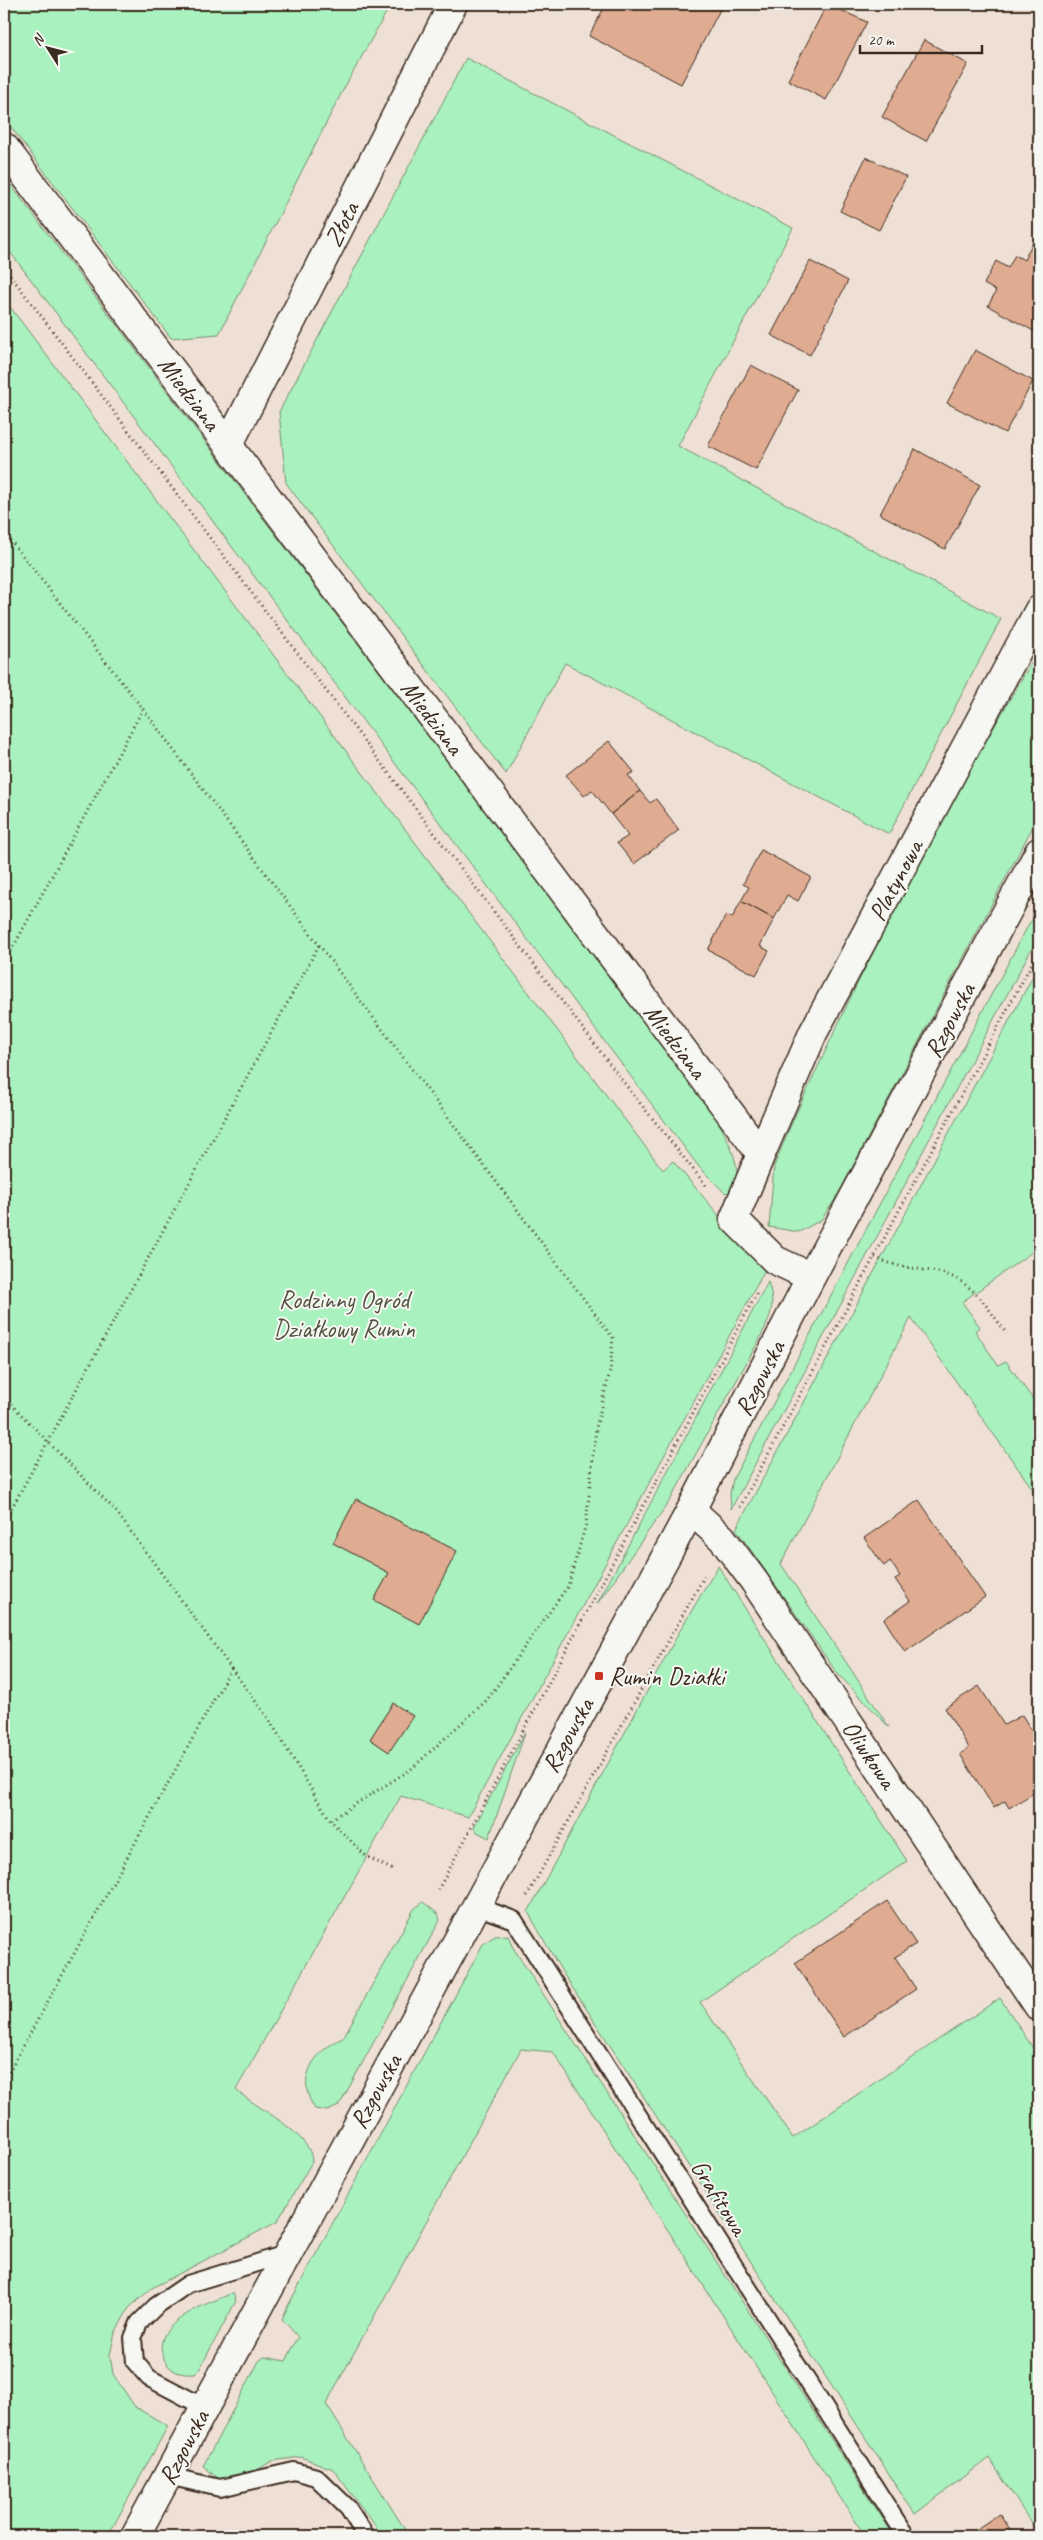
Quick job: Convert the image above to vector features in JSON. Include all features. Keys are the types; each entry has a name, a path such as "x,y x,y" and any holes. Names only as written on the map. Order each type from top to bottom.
{"street":[{"name":"Złota","path":"229,444 453,4"},
{"name":"Miedziana","path":"4,146 761,1154"},
{"name":"Platynowa","path":"761,1154 813,1033 1039,610"},
{"name":"Rzgowska","path":"135,2536 286,2254 691,1510 811,1277 1039,854"},
{"path":"761,1154 734,1219 775,1260 811,1277"},
{"name":"Oliwkowa","path":"691,1510 722,1538 754,1581 1039,2007"}],"lane":[{"path":"476,1906 514,1920"},
{"name":"Grafitowa","path":"514,1920 906,2536"},
{"path":"204,2407 149,2378 135,2362 133,2338 139,2323 156,2306 188,2284 286,2254"},
{"path":"168,2476 220,2488 294,2471 316,2477 348,2508 366,2536"}],"path":[{"path":"4,267 680,1156 734,1219"},
{"path":"4,532 143,709 614,1338 610,1372 596,1428 586,1524 568,1586 487,1700 410,1770 330,1820"},
{"path":"4,964 143,709"},
{"path":"4,1522 319,945"},
{"path":"514,1920 701,1584 722,1538 1039,950"},
{"path":"875,1257 889,1264 939,1272 962,1283 976,1292 1006,1333"},
{"path":"438,1890 444,1874 775,1260"},
{"path":"4,1398 49,1441 115,1510 270,1721 330,1820 366,1856 393,1870"},
{"path":"4,2081 232,1667"}],"green space":[{"path":"4,4 391,4 342,92 219,334 171,338 4,118"},
{"path":"466,58 793,228 678,446 1001,619 889,834 565,663 506,774 286,483 279,412"},
{"path":"4,176 712,1111 729,1142 737,1168 737,1178 732,1191 725,1193 699,1167 4,244"},
{"name":"Rodzinny Ogród Działkowy Rumin","path":"4,299 663,1170 673,1161 765,1270 468,1817 401,1796 236,2090 294,2132 310,2152 312,2162 277,2222 152,2288 129,2308 115,2333 110,2355 113,2374 135,2407 168,2426 108,2536 4,2536"},
{"path":"1039,649 1039,815 836,1198 821,1220 799,1232 769,1227 774,1166 793,1120 855,988 946,810"},
{"path":"1039,915 1039,935 731,1509 730,1494 733,1479 1030,922"},
{"path":"1039,965 1039,1247 962,1302 980,1327 975,1331 998,1365 1006,1361 1039,1408 1039,1498 911,1318 781,1564 889,1727 837,1673 736,1529"},
{"path":"768,1282 772,1306 758,1342 671,1499 597,1604"},
{"path":"718,1566 907,1861 700,2002 793,2138 1000,1998 1039,2057 1039,2535 989,2458 915,2514 561,1970 528,1912 678,1634"},
{"path":"525,1733 489,1838 477,1832 474,1827"},
{"path":"423,1902 438,1914 440,1920 339,2106 327,2111 315,2109 309,2098 307,2087 310,2067 323,2050 343,2038 414,1909"},
{"path":"508,1935 512,1946 894,2536 865,2536 553,2052 521,2049 326,2404 409,2536 383,2536 333,2469 301,2457 272,2461 251,2474 220,2480 203,2466 259,2361 264,2357 286,2361 298,2337 282,2319 289,2304 483,1944 495,1936"},
{"path":"233,2293 236,2301 199,2370 195,2374 186,2374 171,2368 165,2361 161,2348 164,2336 171,2326 196,2309"}],"building":[{"path":"606,4 723,4 681,84 589,36"},
{"path":"827,4 867,22 826,100 788,80"},
{"path":"924,40 968,64 926,141 882,117"},
{"path":"866,157 906,177 879,230 840,211"},
{"path":"1034,240 1039,242 1039,334 988,306 996,291 984,284 996,261 1008,268 1015,255 1024,260"},
{"path":"810,261 848,281 810,355 771,335"},
{"path":"975,350 1033,381 1005,433 947,403"},
{"path":"751,365 798,390 756,470 708,446"},
{"path":"915,449 980,485 945,549 880,514"},
{"path":"609,741 634,772 628,775 640,791 611,814 592,790 584,796 566,775"},
{"path":"640,791 650,803 656,799 679,830 634,864 617,843 628,836 611,814"},
{"path":"761,850 811,877 798,901 787,895 774,919 741,901 749,887 743,884"},
{"path":"741,901 774,919 760,946 769,951 756,975 708,950 726,915 732,918"},
{"path":"356,1499 457,1551 419,1624 374,1600 389,1573 333,1543"},
{"path":"919,1500 985,1597 905,1652 884,1619 910,1601 895,1579 900,1576 890,1561 884,1566 864,1538"},
{"path":"979,1686 1004,1725 1022,1715 1039,1743 1039,1780 1037,1781 1039,1790 1009,1808 1005,1801 994,1808 960,1754 969,1748 945,1708"},
{"path":"393,1703 413,1716 389,1752 370,1739"},
{"path":"887,1901 916,1944 895,1957 916,1989 844,2037 795,1963"},
{"path":"999,2514 1014,2536 966,2536"}],"place":[{"name":"Rumin Działki","path":"599,1676"}]}
